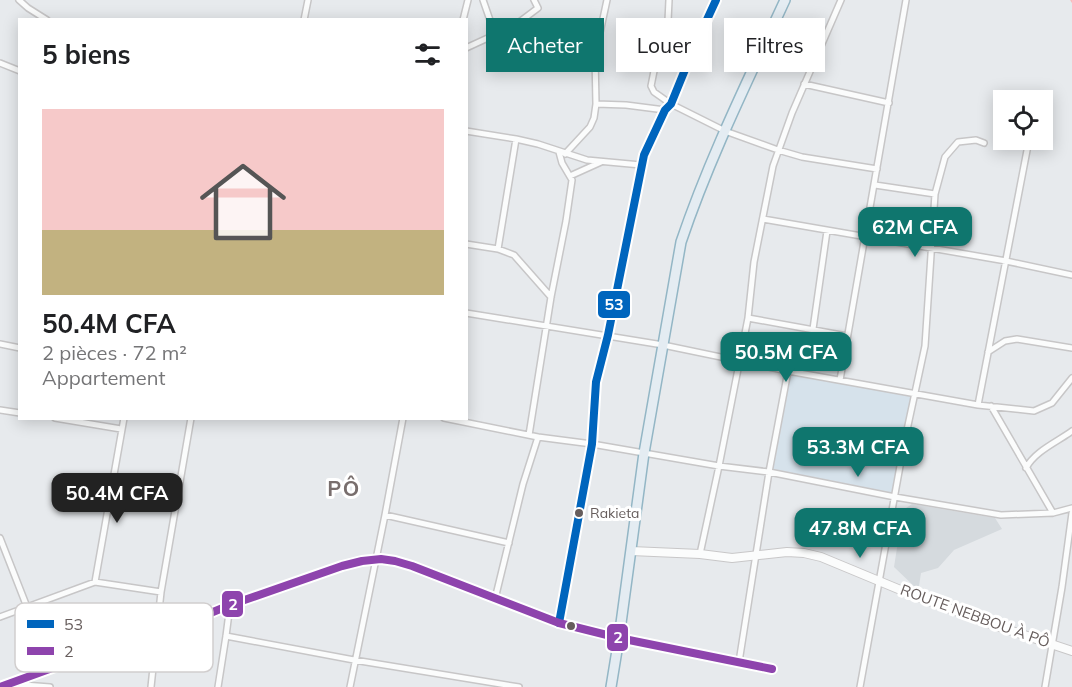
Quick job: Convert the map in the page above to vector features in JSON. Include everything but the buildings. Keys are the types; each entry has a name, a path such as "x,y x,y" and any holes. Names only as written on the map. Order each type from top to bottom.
{"highway":[{"path":"611,687 644,453 681,242 725,130 785,0"}],"main road":[{"name":"ROUTE NEBBOU À PÔ","path":"631,551 732,558 787,552 821,556 903,591 1072,651"},
{"path":"213,612 342,566 362,561 381,560 412,566 560,623 619,638"},
{"path":"0,687 41,672"}],"street":[{"path":"18,0 44,18"},
{"path":"304,18 308,0"},
{"path":"464,18 468,0"},
{"path":"483,0 489,18"},
{"path":"525,18 538,9 534,0"},
{"path":"530,435 572,180 562,164 562,153 590,127 594,118 595,56 607,0"},
{"path":"668,18 669,0"},
{"path":"708,18 716,0"},
{"path":"700,554 748,318 754,262 773,166 804,84 841,0"},
{"path":"840,380 906,0"},
{"path":"468,47 486,38"},
{"path":"0,63 18,70"},
{"path":"654,72 651,86 654,92 671,104 725,130 802,157 877,169"},
{"path":"560,623 592,444 596,382 608,335 641,165 684,72"},
{"path":"804,84 888,103"},
{"path":"596,104 665,110"},
{"path":"468,131 538,144 586,160 641,165"},
{"path":"498,249 516,139"},
{"path":"860,687 914,393 925,346 935,194 945,157 958,142 976,140 984,143"},
{"path":"978,405 1027,150"},
{"path":"570,176 603,161"},
{"path":"875,185 935,194"},
{"path":"763,219 1006,261 1072,275"},
{"path":"813,329 827,231"},
{"path":"468,244 498,249 514,255 551,297"},
{"path":"468,313 608,335 738,362 978,405 1034,411 1052,403 1072,378"},
{"path":"748,318 847,336"},
{"path":"988,352 1005,340 1017,339 1072,348"},
{"path":"0,344 18,348"},
{"path":"739,662 769,471 788,371"},
{"path":"991,406 1053,513"},
{"path":"0,410 18,413"},
{"path":"67,420 121,429"},
{"path":"95,582 123,420"},
{"path":"160,603 191,420"},
{"path":"350,687 403,420"},
{"path":"454,420 538,437 719,466 769,471 895,497 1001,515 1053,513 1072,508"},
{"path":"1026,468 1030,461 1046,448 1072,431"},
{"path":"495,598 523,484 538,437"},
{"path":"1045,687 1072,513"},
{"path":"385,515 509,543"},
{"path":"0,538 25,603"},
{"path":"40,603 95,582 161,592"},
{"path":"218,687 230,605"},
{"path":"0,617 15,612"},
{"path":"226,636 519,687"},
{"path":"619,638 772,669"},
{"path":"151,687 153,672"},
{"path":"10,684 50,687"}],"shaded area":[{"path":"791,374 911,395 893,493 773,469"},
{"path":"912,504 995,518 1002,529 954,550 938,568 921,573 919,586 915,587 894,567 903,510"}],"transit line":[{"name":"53","path":"559,623 592,444 596,382 608,335 644,155 665,110 671,104 716,0"},
{"name":"2","path":"213,612 342,566 381,559 412,566 559,623 619,638 772,669"},
{"name":"2","path":"0,687 41,672"}],"place":[{"name":"Rakieta","path":"579,513"}],"district":[{"name":"PÔ","path":"344,489"}]}
